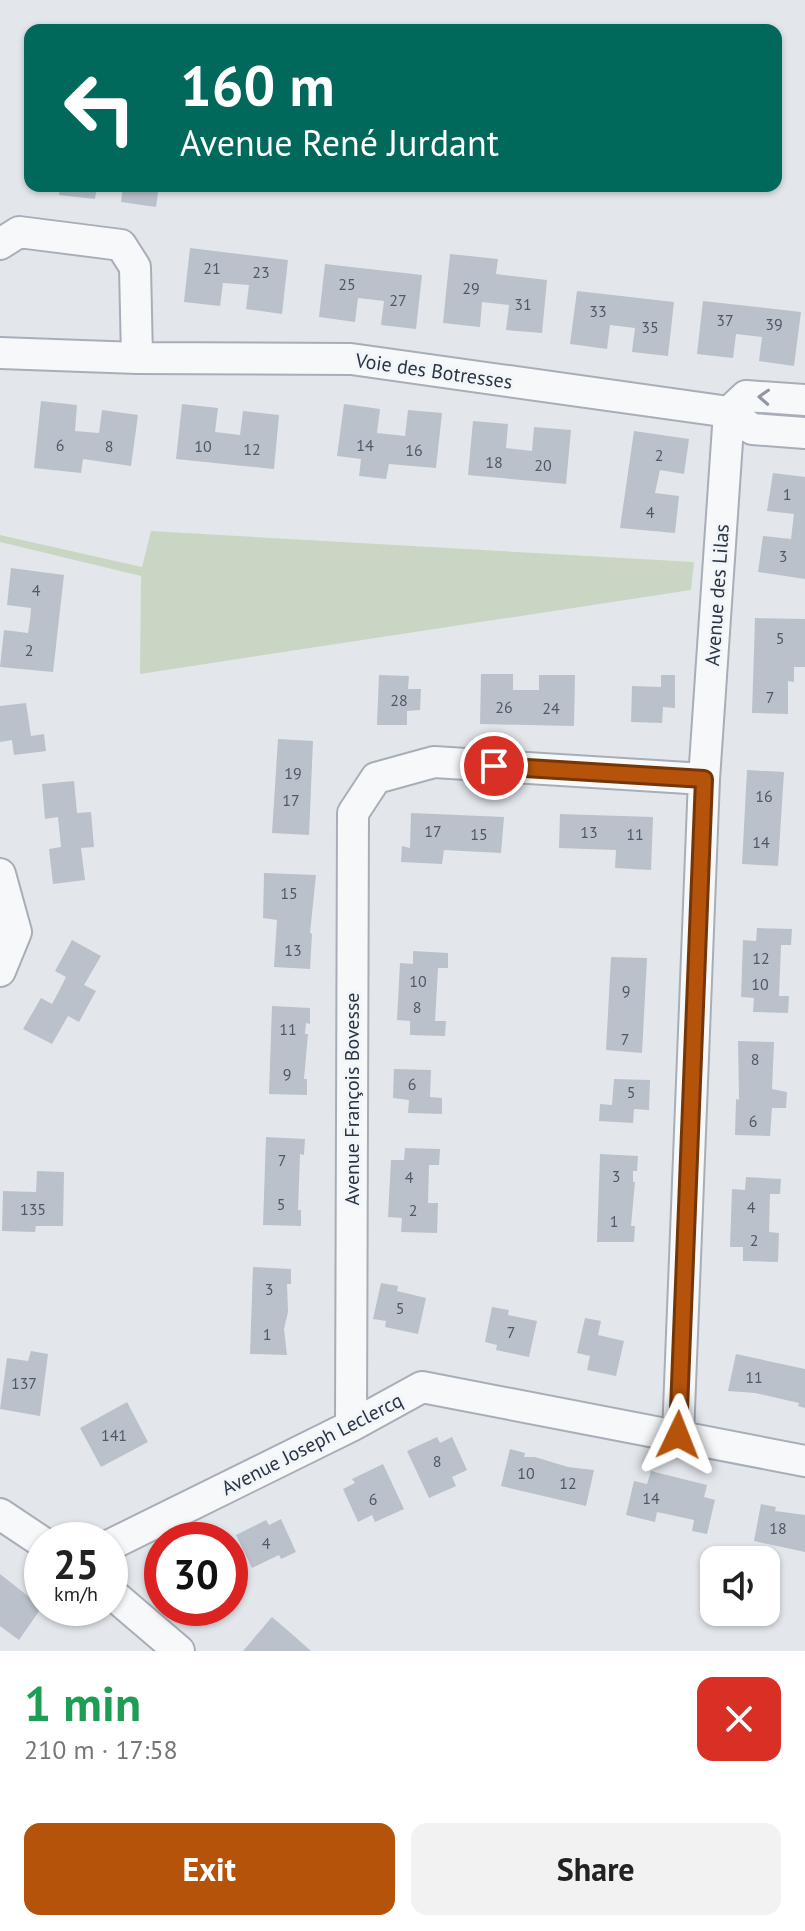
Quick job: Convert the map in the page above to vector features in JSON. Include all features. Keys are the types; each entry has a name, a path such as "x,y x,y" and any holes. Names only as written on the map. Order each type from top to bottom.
{"street":[{"path":"0,244 19,232 121,245 135,267 137,358"},
{"name":"Voie des Botresses","path":"0,353 137,358 351,359 729,412 752,429 805,433"},
{"path":"729,412 746,396 805,400"},
{"name":"Avenue des Lilas","path":"678,1435 704,779 729,412"},
{"name":"Avenue François Bovesse","path":"351,1426 353,813 376,778 434,762 704,779"},
{"path":"0,874 16,932 0,971"},
{"name":"Avenue Joseph Leclercq","path":"128,1536 351,1426 422,1387 805,1461"},
{"path":"0,1514 24,1530"},
{"path":"128,1607 179,1651"}],"green space":[{"path":"151,531 694,562 691,590 140,674 141,576 0,542 0,535 142,567"}],"building":[{"path":"59,192 96,192 95,199 59,195"},
{"path":"122,192 158,192 156,207 121,202"},
{"path":"190,248 288,260 282,314 246,309 249,285 223,283 220,306 184,302"},
{"path":"450,254 498,259 496,274 547,280 542,333 506,330 509,305 482,302 480,327 443,323"},
{"path":"325,264 422,275 416,329 381,325 384,301 358,298 355,322 319,317"},
{"path":"577,291 674,302 668,356 632,352 635,328 610,325 607,349 570,344"},
{"path":"703,301 801,312 794,366 759,361 762,337 736,334 733,358 697,354"},
{"path":"41,401 77,405 75,431 99,433 102,410 138,415 131,466 83,459 81,473 34,468"},
{"path":"182,404 218,408 215,432 240,435 243,411 279,415 274,469 176,459"},
{"path":"344,404 380,409 377,433 405,436 408,410 442,413 436,468 389,464 386,479 359,476 361,459 337,456"},
{"path":"473,421 508,424 506,448 532,451 534,427 571,430 566,484 468,475"},
{"path":"634,431 689,439 684,474 660,470 655,493 679,496 675,533 620,528"},
{"path":"773,473 805,477 805,579 758,572 763,536 791,539 794,514 767,511"},
{"path":"11,568 64,575 53,672 0,667 4,630 28,633 30,620 31,608 7,605"},
{"path":"755,618 805,619 805,667 794,667 794,682 788,681 788,714 752,713"},
{"path":"481,674 513,674 513,690 539,690 539,675 575,675 574,726 480,724"},
{"path":"379,675 409,676 408,689 421,689 420,710 407,711 407,725 377,725"},
{"path":"661,675 675,675 675,708 663,707 662,723 631,722 632,686 661,687"},
{"path":"26,703 31,736 44,734 46,751 14,755 12,740 0,742 0,706"},
{"path":"278,739 313,741 309,835 272,833"},
{"path":"747,770 784,772 778,866 742,864"},
{"path":"74,781 77,813 91,812 94,847 81,848 85,880 53,884 49,849 61,847 58,817 45,819 42,784"},
{"path":"411,813 504,817 501,853 444,850 442,864 401,862 402,846 410,848"},
{"path":"560,814 653,817 651,870 615,868 616,850 559,848"},
{"path":"264,873 316,875 310,969 274,967 277,920 263,918"},
{"path":"757,928 792,929 791,945 781,945 779,996 789,996 788,1013 753,1012 754,998 741,997 743,940 756,941"},
{"path":"72,940 101,956 84,985 96,991 79,1022 68,1016 52,1044 23,1029 41,998 52,1004 66,977 55,971"},
{"path":"413,951 448,953 448,968 438,968 435,1021 446,1021 445,1036 410,1035 410,1021 397,1020 400,963 413,964"},
{"path":"611,957 647,958 642,1053 606,1050"},
{"path":"272,1006 310,1008 310,1024 306,1023 305,1034 308,1034 304,1079 307,1079 307,1095 269,1094"},
{"path":"738,1041 774,1042 772,1089 787,1092 786,1108 772,1108 770,1136 735,1135 736,1099 739,1100"},
{"path":"394,1069 431,1070 430,1097 442,1098 442,1114 408,1113 409,1100 393,1098"},
{"path":"614,1079 650,1080 649,1110 634,1109 633,1123 599,1121 600,1104 612,1105"},
{"path":"266,1137 305,1139 304,1155 300,1154 298,1210 301,1210 301,1226 263,1225"},
{"path":"405,1148 440,1149 439,1165 429,1165 428,1203 438,1203 437,1233 401,1232 402,1218 388,1217 391,1160 404,1160"},
{"path":"600,1154 638,1156 637,1171 633,1171 631,1226 635,1226 634,1242 597,1242"},
{"path":"37,1171 64,1172 63,1226 36,1226 35,1232 2,1231 3,1191 36,1192"},
{"path":"746,1177 781,1179 780,1194 770,1194 769,1232 779,1233 778,1262 743,1261 743,1247 730,1247 732,1189 745,1190"},
{"path":"253,1267 291,1269 284,1329 287,1355 250,1354"},
{"path":"381,1283 398,1286 397,1291 426,1298 418,1334 385,1327 386,1321 373,1319"},
{"path":"492,1307 509,1310 508,1315 537,1321 529,1357 496,1350 497,1345 485,1342"},
{"path":"585,1318 601,1321 598,1335 624,1341 616,1376 587,1370 590,1356 577,1353"},
{"path":"31,1351 48,1354 40,1416 0,1409 7,1358 28,1361"},
{"path":"736,1354 805,1369 805,1408 798,1406 799,1403 755,1393 728,1391"},
{"path":"127,1402 148,1442 101,1467 80,1428"},
{"path":"437,1437 440,1443 452,1437 467,1470 452,1477 456,1486 429,1498 407,1451"},
{"path":"510,1449 525,1453 524,1457 594,1470 586,1506 501,1486"},
{"path":"383,1464 404,1509 375,1522 372,1515 358,1522 343,1489 355,1483 352,1479"},
{"path":"651,1471 707,1485 704,1497 715,1500 707,1534 692,1531 694,1520 657,1512 655,1522 626,1515 634,1481 647,1484"},
{"path":"761,1504 776,1507 775,1511 805,1515 805,1552 754,1541"},
{"path":"281,1519 296,1552 281,1559 279,1555 252,1568 248,1560 248,1529 266,1520 269,1525"},
{"path":"0,1574 24,1593 24,1626 29,1626 19,1640 0,1626"},
{"path":"272,1617 293,1635 311,1651 243,1651"}],"route":[{"path":"494,766 704,779 678,1435"}]}
